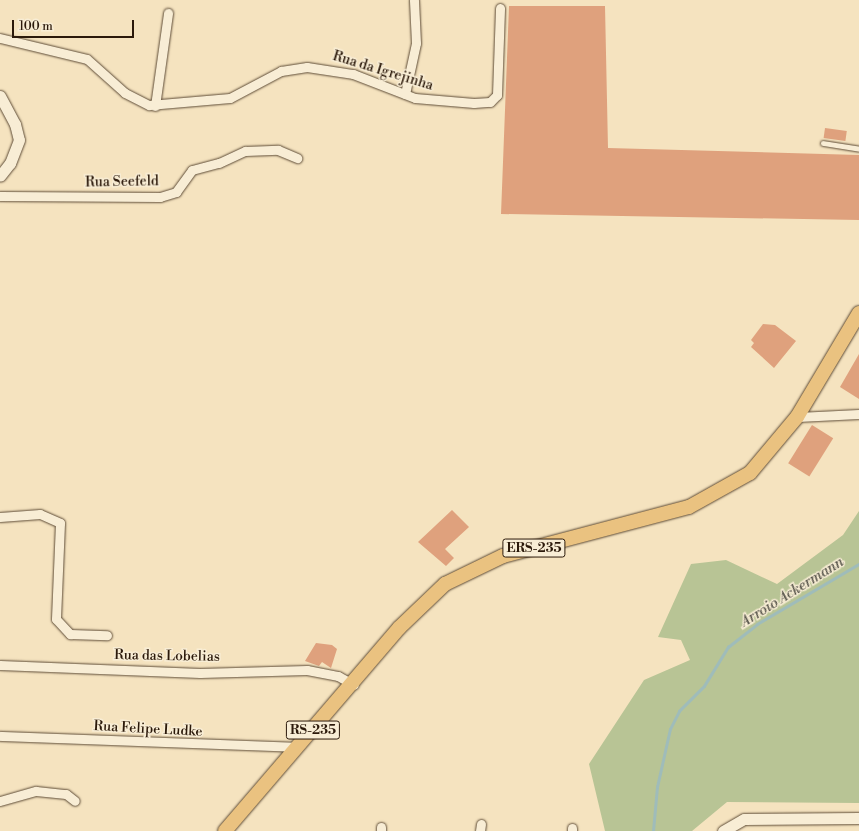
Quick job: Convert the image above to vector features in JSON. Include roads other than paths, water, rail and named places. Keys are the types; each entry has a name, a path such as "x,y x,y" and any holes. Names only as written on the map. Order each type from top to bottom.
{"main road":[{"name":"ERS-235","path":"399,628 434,592 478,566 516,552 670,514 710,497 764,460 797,417 859,313"},
{"name":"RS-235","path":"225,831 296,747 354,685 399,628"}],"street":[{"path":"405,94 416,42 414,0"},
{"name":"Rua da Igrejinha","path":"0,38 87,59 125,93 142,104 155,106 230,98 281,71 307,67 353,74 405,94 459,103 488,102 496,97 500,8"},
{"path":"155,106 168,13"},
{"path":"0,96 15,124 19,140 10,163 0,176"},
{"name":"Rua Seefeld","path":"0,196 160,197 176,192 192,170 219,163 245,151 278,150 297,158"},
{"path":"797,417 859,414"},
{"path":"0,517 40,514 56,520 62,527 56,619 70,634 107,635"},
{"name":"Rua das Lobelias","path":"0,665 200,673 307,670 338,676 354,685"},
{"name":"Rua Felipe Ludke","path":"0,736 296,747"},
{"path":"0,801 36,791 66,794 74,801"},
{"path":"722,831 744,819 859,818"}],"lane":[{"path":"822,143 859,149"}],"waterway":[{"name":"Arroio Ackermann","path":"653,831 657,787 670,729 679,711 704,686 728,647 757,624 859,564"}]}
